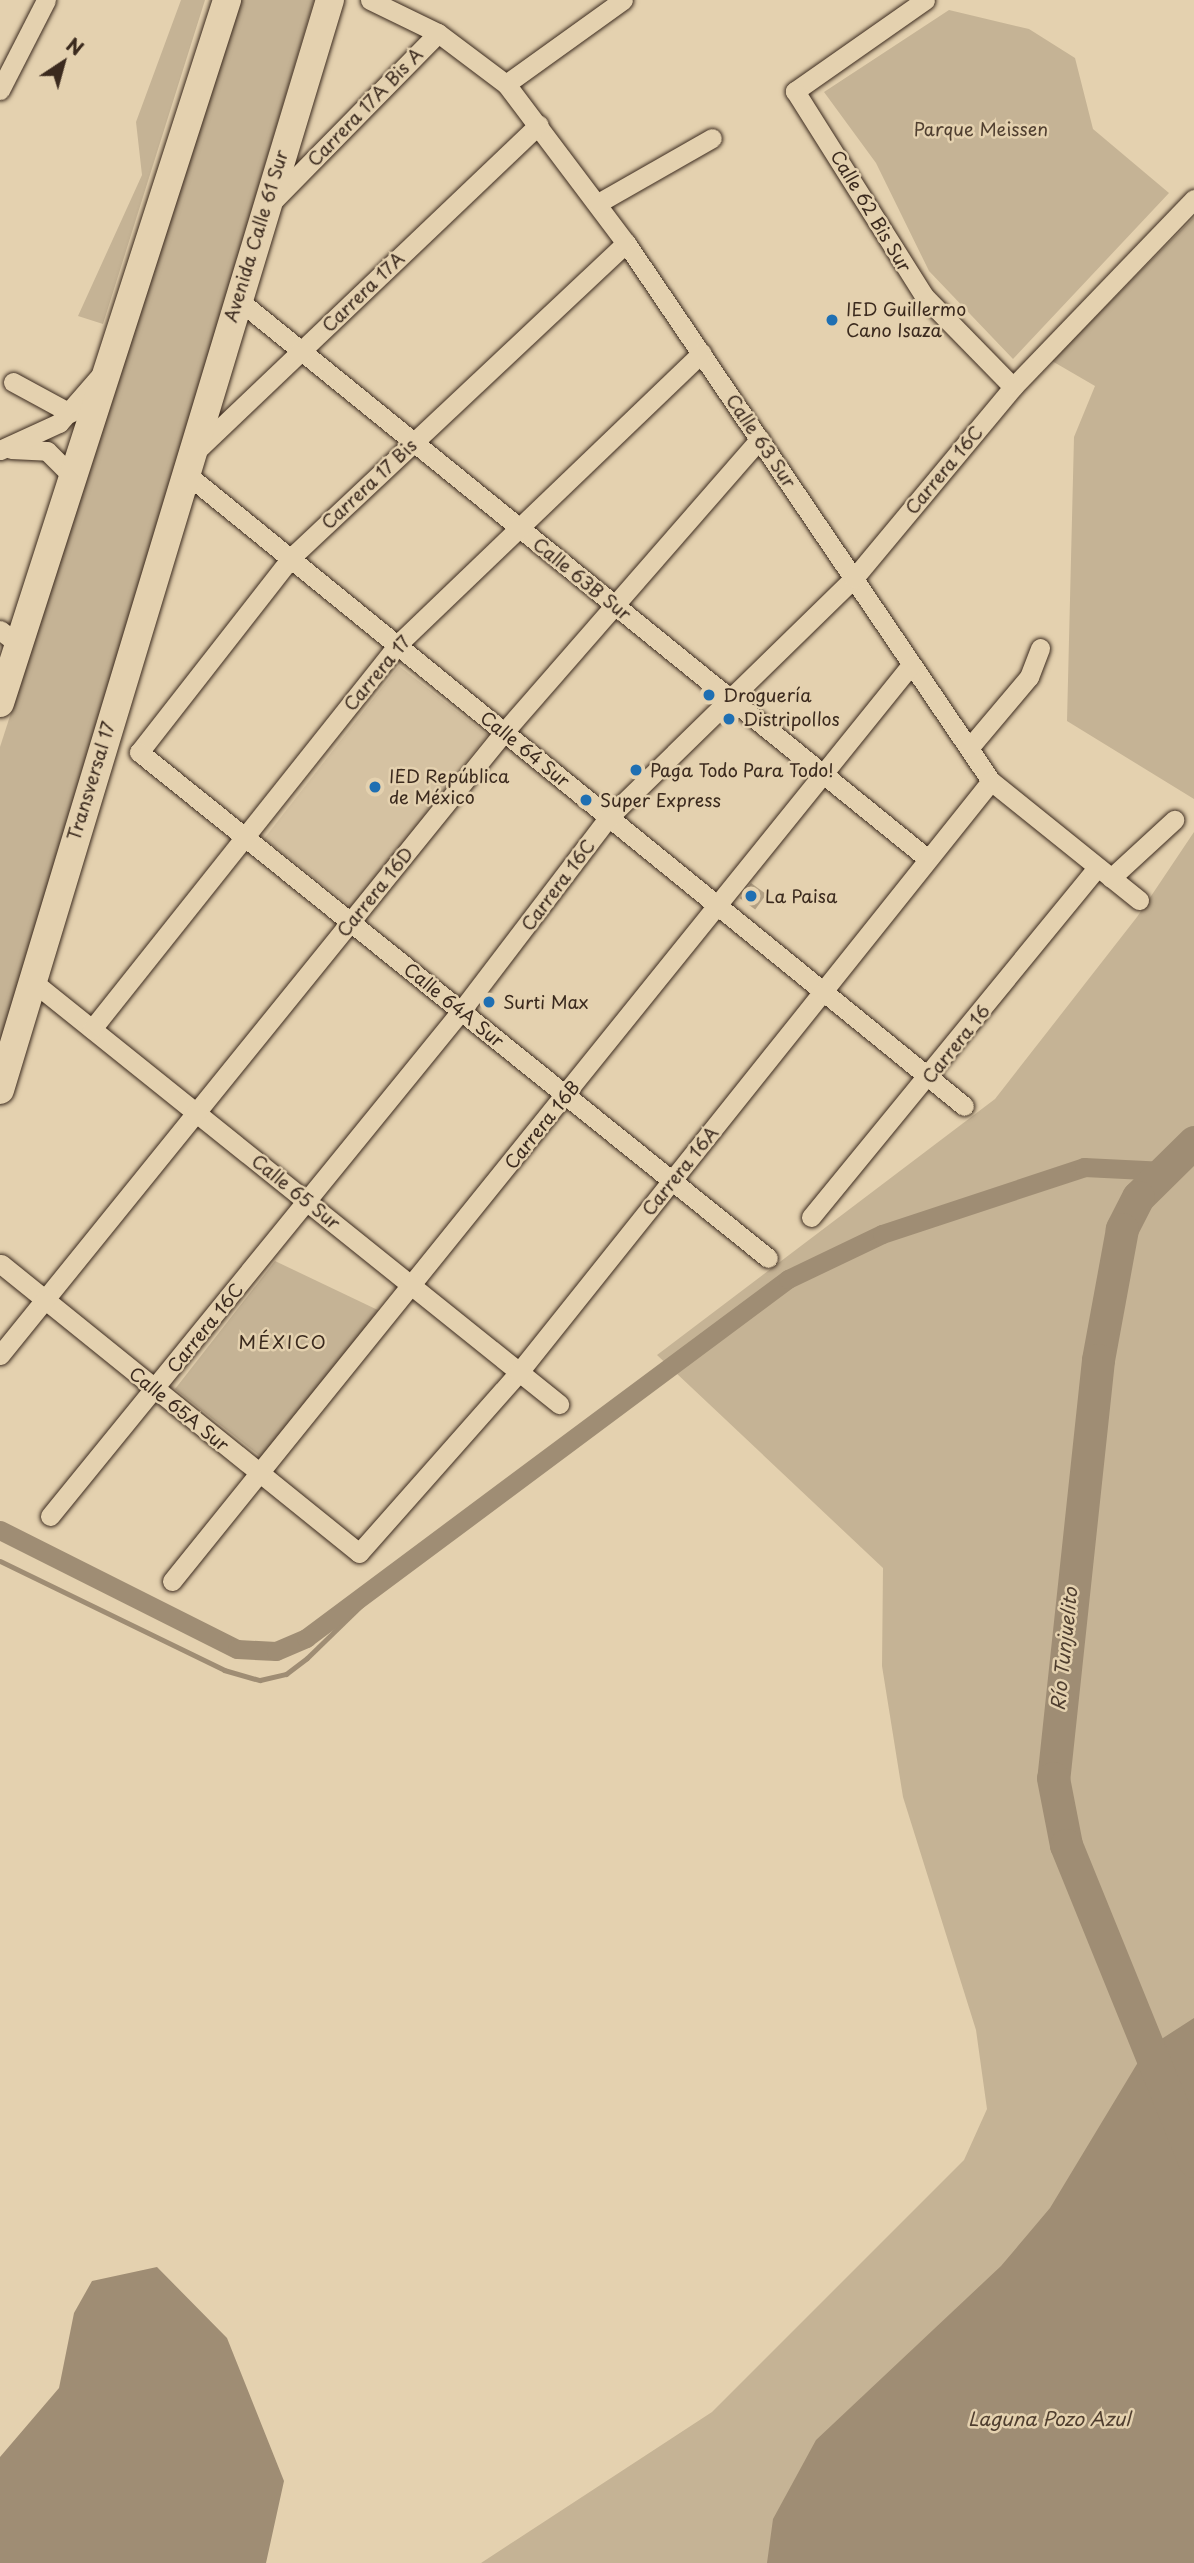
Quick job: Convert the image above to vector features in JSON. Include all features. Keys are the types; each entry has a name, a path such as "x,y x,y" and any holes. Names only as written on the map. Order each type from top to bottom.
{"highway":[{"path":"0,703 9,637 70,474 227,0"},
{"name":"Avenida Calle 61 Sur","path":"186,465 330,0"},
{"name":"Transversal 17","path":"0,1090 186,465"}],"street":[{"path":"0,90 46,0"},
{"name":"Calle 63 Sur","path":"370,0 438,33 506,84 626,243 854,578 910,666 990,780 1139,900"},
{"path":"506,84 623,0"},
{"name":"Calle 62 Bis Sur","path":"925,0 795,91 924,296 1013,387"},
{"name":"Carrera 17A Bis A","path":"263,211 438,33"},
{"name":"Carrera 17A","path":"186,465 301,351 539,125"},
{"path":"598,203 712,138"},
{"name":"Carrera 16C","path":"50,1516 461,1011 609,817 854,578 1013,387 1194,199"},
{"name":"Carrera 17 Bis","path":"139,751 290,559 626,243"},
{"name":"Calle 63B Sur","path":"236,298 928,859"},
{"name":"Carrera 17","path":"92,1029 397,645 702,353"},
{"path":"1,449 70,413 102,373"},
{"path":"13,382 70,413"},
{"name":"Carrera 16D","path":"0,1355 504,732 760,439"},
{"path":"1,449 47,451 70,474"},
{"name":"Calle 64 Sur","path":"186,465 290,559 964,1106"},
{"path":"968,748 1029,677 1040,648"},
{"name":"Carrera 16B","path":"172,1581 261,1476 910,666"},
{"name":"Calle 64A Sur","path":"139,751 768,1258"},
{"name":"Carrera 16A","path":"359,1553 519,1372 990,780"},
{"name":"Carrera 16","path":"811,1217 1104,872 1174,820"},
{"name":"Calle 65 Sur","path":"32,981 559,1404"},
{"name":"Calle 65A Sur","path":"1,1264 359,1553"}],"shaded area":[{"name":"IED República de México","path":"399,666 487,735 352,908 264,839"}],"green space":[{"path":"181,0 205,0 103,324 78,316 142,175 136,122"},
{"path":"241,0 314,0 0,1054 0,747"},
{"name":"Parque Meissen","path":"949,10 1029,29 1075,58 1093,129 1169,193 1013,359 929,271 876,163 824,92"},
{"path":"1194,217 1194,799 1067,721 1074,437 1095,386 1052,361"},
{"path":"1194,832 1194,2563 481,2563 712,2412 964,2160 987,2109 976,2030 903,1797 882,1666 883,1568 657,1355 995,1099 1137,917"},
{"path":"275,1261 382,1312 265,1460 175,1389"}],"water":[{"name":"Laguna Pozo Azul","path":"1194,2018 1194,2563 767,2563 773,2519 816,2440 1001,2266 1050,2208 1146,2049"},
{"path":"157,2267 227,2338 284,2481 266,2563 0,2563 0,2457 59,2388 74,2313 92,2281"}],"building":[{"name":"La Paisa","path":"751,883 766,894 755,910 740,898"}],"waterway":[{"name":"Río Tunjuelito","path":"1194,1142 1138,1197 1122,1229 1098,1360 1053,1778 1066,1845 1194,2161"},
{"path":"0,1530 237,1649 276,1651 306,1638 788,1279 882,1234 1084,1167 1165,1171"},
{"path":"0,1561 224,1670 260,1680 286,1674 307,1658 412,1556"}],"place":[{"name":"IED Guillermo Cano Isaza","path":"832,320"},
{"name":"Droguería","path":"709,695"},
{"name":"Distripollos","path":"729,719"},
{"name":"Paga Todo Para Todo!","path":"636,770"},
{"name":"IED República de México","path":"375,787"},
{"name":"Super Express","path":"586,800"},
{"name":"La Paisa","path":"751,896"},
{"name":"Surti Max","path":"489,1002"}],"district":[{"name":"MÉXICO","path":"283,1342"}]}
